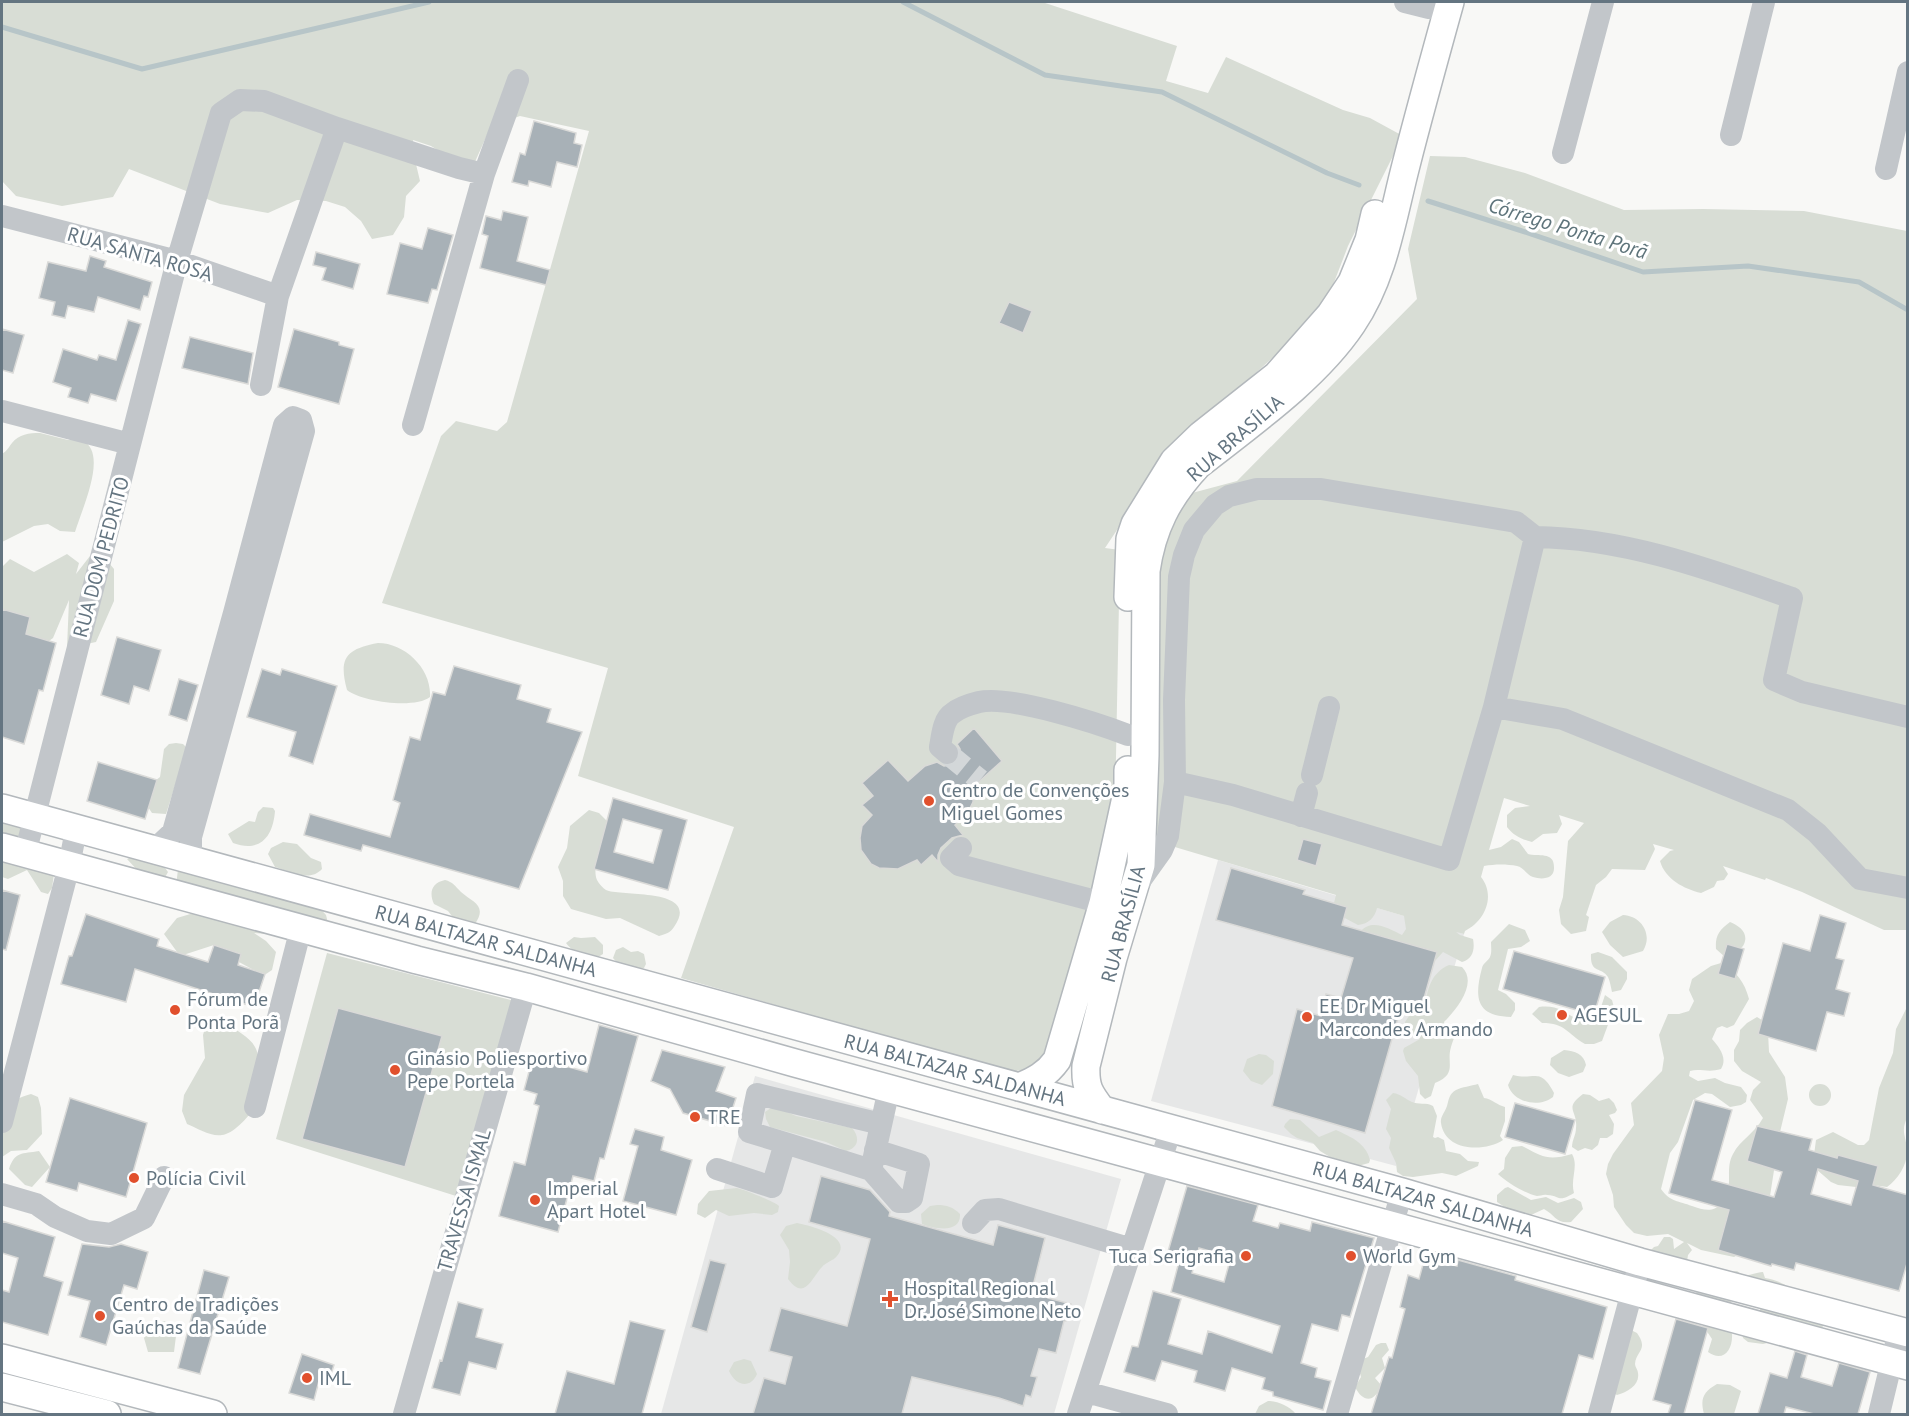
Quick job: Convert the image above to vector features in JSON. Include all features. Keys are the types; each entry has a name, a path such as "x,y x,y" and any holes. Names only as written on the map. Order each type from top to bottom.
{"main road":[{"name":"RUA BRASÍLIA","path":"1102,1110 1088,1091 1085,1081 1101,954 1103,903 1128,788 1130,538 1135,524 1174,461 1201,435 1277,375 1330,315 1352,282 1369,240 1429,3"},
{"name":"RUA BRASÍLIA","path":"1019,1087 1034,1082 1057,1060 1101,954 1132,892 1141,865 1146,571 1149,548 1157,523 1185,479 1198,465 1304,379 1352,325 1363,307 1381,267 1414,131 1429,3"},
{"name":"RUA BALTAZAR SALDANHA","path":"2,808 272,884 1102,1110 1165,1146 1392,1225 1899,1364"},
{"name":"RUA BALTAZAR SALDANHA","path":"13,851 417,960 526,987 890,1089 1402,1192 1640,1262 1903,1332"},
{"path":"417,960 431,926"},
{"path":"806,1066 816,1032"},
{"path":"2,1358 205,1413"},
{"path":"2,1387 106,1414"}],"street":[{"path":"1563,153 1603,2"},
{"path":"1731,135 1764,2"},
{"path":"1886,169 1908,72"},
{"path":"413,424 484,174 518,80"},
{"name":"RUA DOM PEDRITO","path":"13,851 34,817 177,261 221,114 240,100 264,101 337,128 484,174"},
{"path":"261,385 278,296 337,128"},
{"name":"RUA SANTA ROSA","path":"2,216 177,261 278,296"},
{"path":"2,411 130,444"},
{"path":"154,850 173,832 244,615 304,431 301,420 293,417 284,425 244,615 191,837 191,860"},
{"path":"1132,892 1162,850 1168,836 1175,782 1174,700 1179,577 1184,555 1194,530 1210,511 1229,496 1257,489 1321,489 1516,522 1535,537 1563,537 1638,550 1702,567 1792,598 1774,680 1802,692 1908,717"},
{"path":"1175,782 1233,795 1449,860 1494,707 1535,537"},
{"path":"947,753 940,747 948,718 953,713 980,702 1008,702 1097,723 1128,735"},
{"path":"1301,816 1329,707"},
{"path":"1494,707 1563,719 1788,810 1817,833 1860,879 1906,883"},
{"path":"2,1122 69,866 76,830"},
{"path":"961,848 951,858 959,865 1103,903"},
{"path":"255,1107 300,928"},
{"name":"TRAVESSA ISMAL","path":"404,1414 526,987"},
{"path":"881,1124 757,1094 749,1132 785,1143 873,1160 890,1089"},
{"path":"717,1169 772,1187 785,1143"},
{"path":"1165,1146 1078,1407 1167,1414"},
{"path":"2,1194 36,1204 55,1217 87,1231 111,1234 144,1218 164,1177"},
{"path":"1337,1414 1402,1192"},
{"path":"973,1223 985,1210 999,1209 1132,1249"},
{"path":"1599,1414 1640,1262"},
{"path":"1879,1414 1899,1364 1903,1332"}],"shaded area":[{"path":"2,2 1042,2 1177,46 1166,81 1208,93 1226,57 1343,110 1370,118 1403,136 1348,246 1333,285 1319,309 1303,330 1204,420 1139,497 1105,548 1120,550 1115,808 1047,1050 1038,1060 1018,1071 1005,1071 681,978 734,827 578,776 608,668 382,603 441,436 456,421 497,431 507,422 589,131 520,116 491,126 474,164 449,157 431,146 413,140 420,181 406,196 404,217 393,235 372,239 361,221 345,207 326,201 297,200 268,213 220,204 129,169 113,197 62,206 16,196 2,181"},
{"path":"1430,156 1465,157 1525,173 1624,210 1804,211 1907,231 1907,930 1884,930 1802,892 1766,878 1765,880 1723,866 1728,874 1724,880 1717,881 1714,887 1701,893 1695,891 1682,886 1666,873 1660,861 1674,850 1653,844 1655,849 1645,870 1612,869 1596,885 1586,915 1589,917 1586,931 1571,934 1561,924 1559,910 1563,897 1568,841 1584,823 1559,815 1562,824 1557,833 1543,834 1532,842 1528,841 1515,835 1507,827 1507,815 1515,808 1530,806 1504,798 1489,850 1501,847 1512,839 1519,842 1528,854 1551,859 1554,871 1547,878 1537,878 1517,866 1501,864 1484,866 1481,877 1488,892 1488,900 1483,915 1464,934 1456,932 1473,939 1474,946 1469,959 1462,962 1443,952 1434,962 1361,931 1370,925 1376,925 1402,935 1406,929 1404,916 1377,908 1371,920 1358,925 1341,916 1334,903 1336,895 1148,839 1151,580 1177,497 1237,481 1417,299 1408,249"},
{"path":"40,433 68,440 82,438 91,449 94,468 92,479 75,532 60,531 48,524 34,526 2,542 2,454 21,436"},
{"path":"67,554 79,563 76,574 90,556 104,557 114,569 114,601 96,642 67,648 69,600 53,638 42,646 26,634 3,610 2,567 10,559 34,572"},
{"path":"378,643 398,648 415,660 427,677 430,697 413,703 376,701 347,690 344,670 348,656 359,648"},
{"path":"169,744 183,744 187,748 166,814 152,813 148,807 151,784 160,777 164,749"},
{"path":"2,800 12,803 26,836 13,837 55,867 52,888 48,894 41,892 27,870 8,879 2,877 2,834 7,835 2,833"},
{"path":"263,807 273,808 275,811 268,835 258,844 251,846 233,843 228,834 249,821 255,822 258,812"},
{"path":"589,810 599,813 608,822 596,867 601,886 614,892 656,896 677,905 680,914 674,927 666,934 659,936 620,918 606,919 571,909 563,896 563,881 558,867 567,848 570,826"},
{"path":"283,842 297,844 311,858 321,862 322,869 305,876 275,867 268,854 271,848"},
{"path":"140,853 160,861 168,872 163,881 150,884 127,859"},
{"name":"EE Dr Miguel Marcondes Armando","path":"1218,860 1464,934 1396,1166 1151,1101"},
{"path":"178,869 315,903 326,915 328,923 280,935 254,933 276,952 272,970 266,974 259,973 215,949 214,945 180,956 164,934 177,918 197,912 176,886"},
{"path":"445,880 452,883 477,905 480,912 475,924 455,920 448,911 434,904 432,889 437,883"},
{"path":"1623,915 1636,919 1644,927 1647,939 1643,951 1623,957 1610,945 1602,932 1610,922"},
{"path":"1730,922 1743,931 1745,942 1739,949 1725,957 1716,949 1716,940 1720,931"},
{"path":"1509,924 1525,930 1530,941 1521,947 1508,949 1498,990 1515,1003 1515,1010 1511,1017 1499,1016 1484,1009 1478,996 1483,966 1491,955 1491,942"},
{"path":"574,937 595,937 603,945 603,954 599,957 583,956 566,943"},
{"path":"623,947 631,952 638,951 644,954 646,964 644,968 631,969 613,958 616,950"},
{"path":"1598,952 1612,957 1627,972 1627,979 1621,990 1612,992 1608,977 1592,964 1591,954"},
{"name":"Ginásio Poliesportivo Pepe Portela","path":"327,953 515,1001 456,1196 276,1139"},
{"path":"1721,963 1739,978 1749,999 1734,1025 1717,1028 1712,1039 1723,1057 1721,1069 1690,1071 1689,1076 1698,1081 1715,1078 1741,1087 1747,1095 1746,1102 1730,1107 1712,1094 1705,1093 1693,1100 1678,1142 1670,1153 1661,1189 1675,1200 1704,1209 1715,1208 1726,1197 1730,1160 1763,1118 1750,1100 1753,1090 1761,1082 1742,1071 1734,1061 1734,1050 1739,1041 1740,1030 1757,1017 1765,1022 1769,1052 1785,1077 1788,1099 1780,1132 1770,1196 1745,1251 1734,1257 1701,1250 1687,1243 1692,1250 1687,1262 1649,1252 1658,1246 1664,1237 1673,1239 1674,1249 1684,1242 1668,1234 1647,1236 1634,1233 1614,1207 1613,1195 1606,1174 1613,1154 1634,1125 1631,1103 1662,1071 1664,1058 1659,1035 1668,1014 1689,1011 1694,1001 1689,990 1692,979 1711,966"},
{"path":"1449,965 1462,967 1468,981 1467,988 1460,1003 1444,1022 1445,1025 1455,1025 1456,1028 1450,1053 1449,1072 1442,1080 1435,1083 1431,1096 1425,1099 1420,1094 1418,1076 1406,1061 1403,1051 1404,1048 1420,1039 1408,1031 1405,1022 1409,1016 1425,1008 1431,982 1438,972"},
{"path":"1605,995 1612,1000 1616,1015 1609,1022 1602,1041 1594,1044 1585,1044 1561,1027 1542,1023 1532,1014 1539,1007 1554,1008 1587,1022 1599,1013"},
{"path":"1907,1007 1908,1116 1904,1129 1907,1155 1904,1166 1895,1180 1887,1187 1873,1185 1874,1189 1838,1185 1831,1182 1808,1162 1814,1155 1816,1140 1833,1132 1858,1145 1864,1145 1869,1140 1879,1088 1893,1053 1896,1029"},
{"path":"225,1024 253,1043 258,1056 261,1093 246,1118 234,1130 218,1135 187,1124 182,1111 184,1095 205,1058 203,1035 205,1028"},
{"path":"1564,1050 1575,1052 1583,1058 1586,1065 1583,1072 1569,1077 1558,1073 1550,1065 1551,1058"},
{"path":"1259,1054 1266,1055 1274,1061 1273,1074 1262,1085 1251,1081 1243,1071 1247,1059"},
{"path":"1513,1075 1540,1077 1549,1085 1554,1093 1553,1097 1534,1103 1521,1100 1515,1096 1508,1085"},
{"name":"Hospital Regional Dr. José Simone Neto","path":"755,1076 1121,1179 1054,1414 661,1414"},
{"path":"1478,1084 1484,1098 1505,1107 1505,1121 1500,1136 1503,1140 1477,1148 1467,1147 1450,1140 1444,1133 1441,1119 1452,1093 1458,1089"},
{"path":"1820,1084 1828,1087 1831,1095 1828,1103 1820,1106 1812,1103 1809,1095 1812,1087"},
{"path":"1393,1093 1414,1103 1433,1106 1437,1116 1433,1137 1444,1140 1446,1151 1460,1154 1468,1161 1479,1162 1478,1166 1456,1176 1442,1173 1413,1177 1403,1176 1397,1172 1396,1163 1389,1148 1391,1138 1386,1129 1391,1109 1386,1100"},
{"path":"31,1094 38,1097 41,1108 42,1134 27,1150 11,1151 2,1157 2,1112 18,1098"},
{"path":"1583,1094 1590,1095 1599,1101 1609,1098 1617,1110 1609,1115 1614,1124 1613,1134 1607,1138 1600,1138 1598,1145 1592,1150 1585,1148 1578,1151 1572,1147 1576,1128 1573,1107"},
{"path":"771,1108 852,1128 857,1138 856,1145 846,1151 826,1142 770,1127 765,1112"},
{"path":"1290,1119 1300,1120 1319,1137 1336,1130 1352,1138 1365,1149 1369,1163 1358,1166 1330,1157 1313,1143 1291,1134 1284,1127"},
{"path":"1522,1146 1546,1157 1572,1154 1575,1163 1574,1193 1562,1198 1537,1196 1516,1187 1498,1174 1504,1169 1505,1158 1512,1147"},
{"path":"39,1151 50,1167 32,1187 25,1185 9,1169 11,1163 20,1154"},
{"path":"1508,1187 1531,1200 1546,1197 1558,1203 1574,1198 1581,1202 1583,1209 1571,1222 1559,1220 1544,1209 1531,1215 1514,1213 1497,1202 1497,1195"},
{"path":"737,1188 776,1204 779,1206 778,1212 772,1215 754,1213 729,1216 716,1210 705,1218 697,1214 698,1204 709,1191"},
{"path":"930,1206 950,1207 960,1214 956,1225 940,1228 922,1224 921,1214"},
{"path":"797,1223 835,1237 841,1249 837,1256 824,1265 804,1288 799,1288 788,1279 789,1250 780,1235 786,1226"},
{"path":"1737,1271 1746,1275 1763,1272 1765,1278 1784,1284 1804,1300 1824,1322 1822,1329 1763,1344 1748,1342 1743,1338 1742,1331 1759,1313 1761,1307 1735,1297 1730,1303 1728,1329 1732,1334 1732,1340 1729,1350 1718,1356 1708,1352 1712,1339 1700,1321 1704,1302 1695,1291 1693,1284 1723,1273"},
{"path":"164,1321 177,1328 174,1352 148,1352 144,1338 152,1323"},
{"path":"1631,1330 1637,1333 1642,1343 1635,1364 1638,1377 1632,1387 1617,1395 1611,1392"},
{"path":"1386,1343 1389,1350 1382,1358 1385,1368 1375,1378 1381,1385 1376,1395 1369,1399 1365,1398 1355,1387 1361,1377 1359,1370 1363,1359 1368,1357 1376,1345"},
{"path":"744,1359 751,1361 757,1374 747,1384 735,1380 729,1371 734,1362"},
{"path":"1717,1384 1730,1385 1741,1391 1734,1414 1704,1414 1702,1404 1704,1396"},
{"path":"1268,1401 1283,1404 1296,1414 1255,1414 1259,1406"}],"building":[{"path":"534,121 576,133 574,143 582,145 577,167 557,162 551,187 529,181 528,186 512,182 520,153 525,155"},
{"path":"503,211 528,217 517,261 550,270 546,285 480,268 488,236 482,234 486,216 501,220"},
{"path":"428,228 453,235 437,290 432,289 428,303 387,294 400,243 422,249"},
{"path":"316,252 360,264 353,289 322,280 326,268 313,265"},
{"path":"90,256 106,261 104,267 152,282 148,297 144,296 140,310 98,297 94,312 68,306 65,318 52,315 55,302 39,298 48,262 86,271"},
{"path":"1009,302 1032,311 1023,333 999,323"},
{"path":"128,320 141,324 116,401 91,394 88,403 68,397 71,388 53,382 63,349 97,360 99,355 116,360"},
{"path":"2,329 24,335 13,373 2,370"},
{"path":"294,329 339,342 339,345 354,349 339,404 278,387"},
{"path":"190,337 253,353 248,384 182,368"},
{"path":"2,609 30,617 26,634 56,643 43,691 39,690 24,744 2,737"},
{"path":"117,637 161,650 149,691 134,686 129,704 101,695"},
{"path":"454,666 521,685 517,699 551,709 547,722 582,732 519,889 363,845 361,851 304,835 310,814 390,837 400,803 393,800 410,737 420,740 433,692 445,695"},
{"path":"262,669 280,675 282,669 337,686 313,764 289,756 296,732 247,717"},
{"path":"179,679 198,685 187,721 169,715"},
{"path":"974,728 1002,761 974,786 973,802 968,812 955,825 963,835 952,838 941,848 938,862 932,855 921,865 917,860 898,869 879,868 871,864 861,850 860,838 862,826 872,815 862,805 873,796 862,783 888,760 908,781 925,766 937,762 944,766 952,765 960,756 957,744"},
{"path":"98,762 157,780 145,819 87,801"},
{"path":"613,798 687,820 668,890 594,869","holes":["623,819 662,830 653,863 614,852"]},
{"path":"1303,839 1322,844 1316,866 1297,860"},
{"path":"1231,868 1305,890 1303,894 1347,907 1342,925 1437,952 1421,1009 1402,1004 1365,1133 1272,1106 1297,1009 1321,1016 1326,994 1341,998 1353,958 1216,920"},
{"path":"2,890 20,895 6,950 2,949"},
{"path":"86,914 159,939 157,946 208,962 214,945 241,954 238,965 265,974 254,1007 135,969 126,1002 61,984 69,956 72,956"},
{"path":"1820,915 1846,923 1836,958 1844,960 1836,989 1850,993 1844,1016 1827,1012 1816,1051 1758,1034 1783,943 1810,951"},
{"path":"1727,944 1744,949 1735,979 1718,974"},
{"path":"1514,951 1605,977 1594,1015 1503,989"},
{"path":"338,1008 442,1036 405,1167 302,1139"},
{"path":"599,1025 638,1036 604,1159 600,1158 594,1181 573,1176 558,1232 499,1216 514,1162 525,1165 539,1106 534,1104 537,1094 524,1090 533,1057 587,1072"},
{"path":"662,1050 725,1067 716,1091 736,1098 727,1126 683,1113 670,1089 651,1081"},
{"path":"70,1098 147,1123 126,1197 79,1183 77,1191 46,1182"},
{"path":"1695,1100 1732,1110 1712,1180 1774,1197 1782,1172 1747,1161 1757,1126 1812,1139 1809,1150 1878,1166 1873,1185 1908,1195 1908,1260 1899,1291 1796,1263 1794,1270 1772,1264 1771,1266 1718,1250 1729,1210 1669,1193","holes":["1818,1169 1858,1181 1851,1205 1811,1194"]},
{"path":"1515,1103 1575,1120 1565,1154 1505,1137"},
{"path":"635,1129 664,1137 661,1150 692,1160 676,1215 623,1201 638,1146 630,1144"},
{"path":"821,1176 870,1190 890,1212 889,1216 993,1245 998,1225 1045,1238 1032,1290 1049,1294 1048,1298 1071,1304 1056,1353 1039,1349 1031,1376 1037,1377 1031,1397 1026,1395 1023,1406 912,1377 902,1414 753,1414 764,1378 785,1384 792,1357 769,1351 781,1308 847,1326 870,1239 809,1222"},
{"path":"1187,1186 1258,1205 1253,1221 1278,1228 1280,1223 1310,1231 1312,1222 1374,1238 1350,1317 1342,1315 1338,1331 1312,1324 1301,1363 1317,1368 1315,1377 1331,1381 1323,1410 1273,1396 1273,1392 1262,1389 1265,1378 1232,1368 1225,1391 1194,1382 1197,1371 1162,1361 1155,1381 1124,1372 1132,1346 1138,1347 1153,1291 1181,1299 1168,1344 1202,1354 1208,1331 1272,1353 1280,1326 1171,1292 1180,1258 1167,1255","holes":["1199,1248 1231,1257 1224,1282 1192,1273"]},
{"path":"2,1221 55,1237 44,1276 63,1282 48,1335 2,1322 2,1290 9,1292 18,1258 2,1253"},
{"path":"82,1244 109,1247 121,1244 148,1252 137,1289 124,1285 106,1345 80,1337 90,1301 68,1295"},
{"path":"1425,1257 1457,1266 1458,1260 1516,1276 1515,1280 1607,1307 1593,1359 1579,1355 1562,1414 1371,1414 1389,1357 1392,1358 1405,1309 1400,1307 1408,1275 1419,1279"},
{"path":"710,1260 726,1264 707,1332 691,1327"},
{"path":"204,1270 229,1277 200,1374 178,1368"},
{"path":"458,1302 483,1309 476,1337 503,1344 496,1369 469,1362 460,1395 432,1388"},
{"path":"1676,1319 1708,1328 1684,1414 1668,1414 1671,1405 1653,1400"},
{"path":"630,1321 665,1330 642,1414 555,1414 567,1371 614,1384"},
{"path":"1795,1351 1807,1355 1801,1377 1832,1386 1839,1363 1870,1372 1858,1414 1814,1414 1786,1407 1784,1414 1758,1414 1770,1373 1787,1378"},
{"name":"IML","path":"302,1354 334,1365 329,1380 320,1377 314,1400 289,1393"}],"waterway":[{"name":"Córrego Ponta Porã","path":"2,27 142,69 429,2"},
{"name":"Córrego Ponta Porã","path":"903,2 1045,75 1162,92 1327,173 1359,185"},
{"name":"Córrego Ponta Porã","path":"1428,201 1643,272 1748,266 1859,282 1908,310"}],"tunnel":[{"path":"947,753 980,780"}],"place":[{"name":"Centro de Convenções Miguel Gomes","path":"929,801"},
{"name":"Fórum de Ponta Porã","path":"175,1010"},
{"name":"AGESUL","path":"1562,1015"},
{"name":"EE Dr Miguel Marcondes Armando","path":"1307,1017"},
{"name":"Ginásio Poliesportivo Pepe Portela","path":"395,1070"},
{"name":"TRE","path":"695,1117"},
{"name":"Polícia Civil","path":"134,1178"},
{"name":"Imperial Apart Hotel","path":"535,1200"},
{"name":"Tuca Serigrafia","path":"1246,1256"},
{"name":"World Gym","path":"1351,1256"},
{"name":"Hospital Regional Dr. José Simone Neto","path":"890,1299"},
{"name":"Centro de Tradições Gaúchas da Saúde","path":"100,1316"},
{"name":"IML","path":"307,1378"}]}
